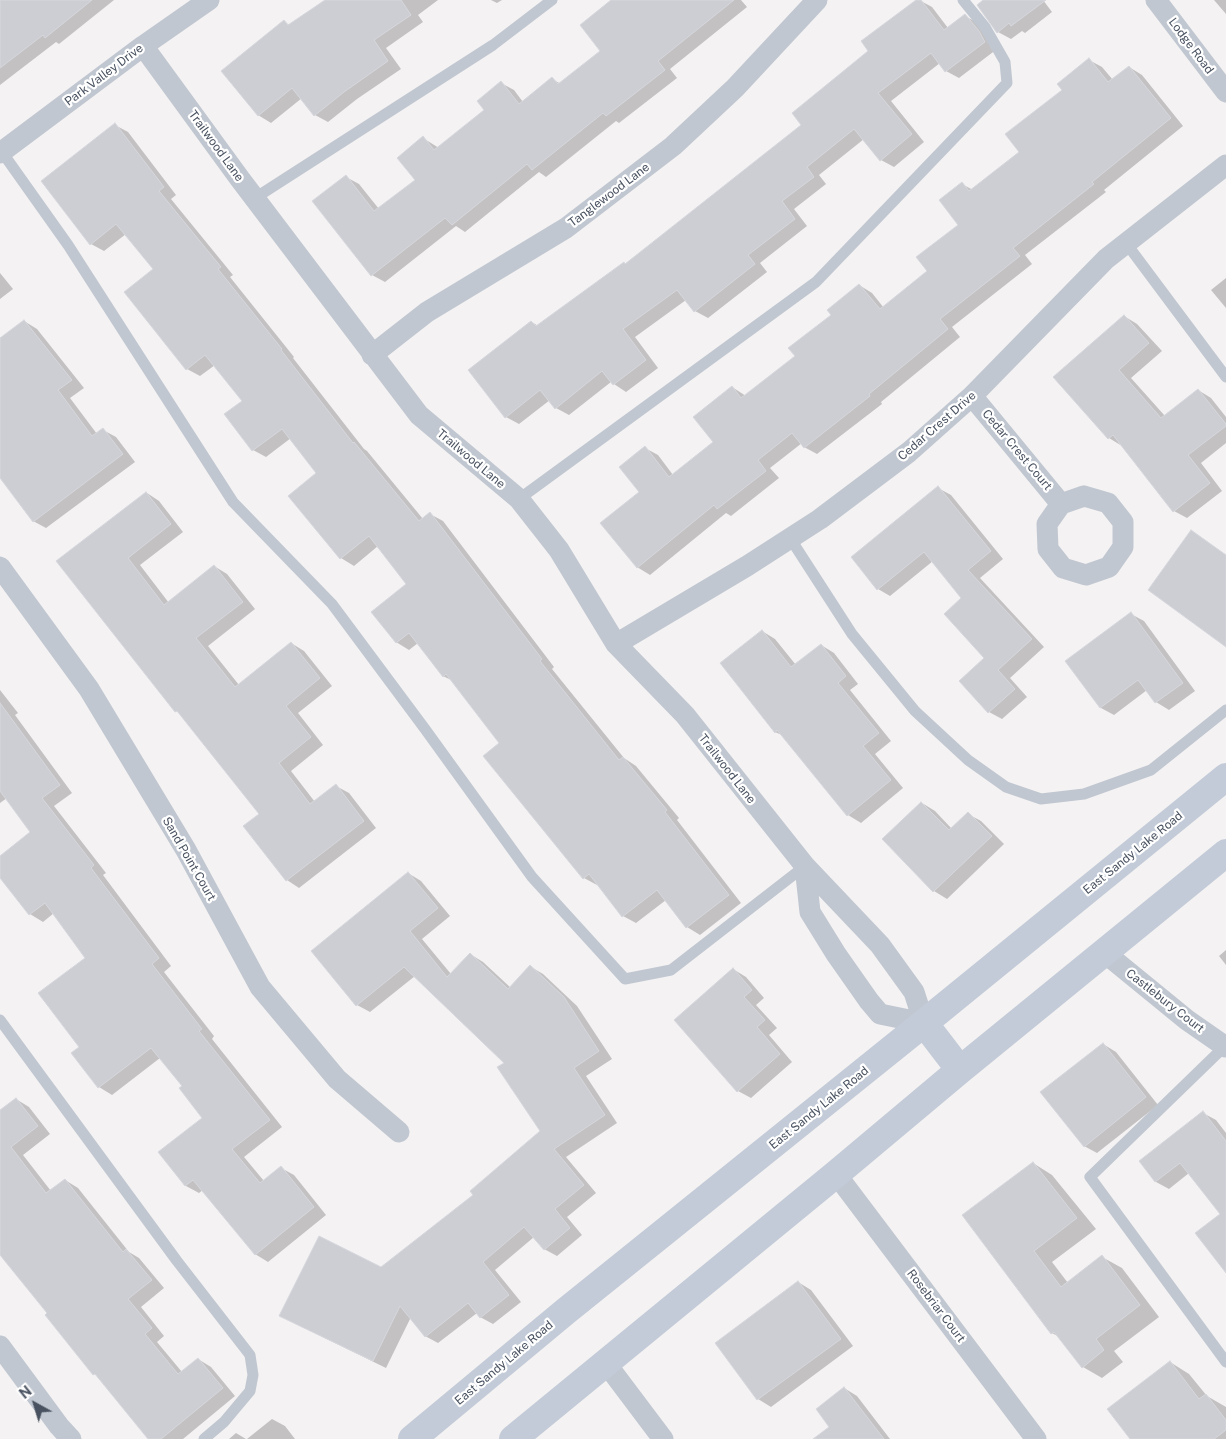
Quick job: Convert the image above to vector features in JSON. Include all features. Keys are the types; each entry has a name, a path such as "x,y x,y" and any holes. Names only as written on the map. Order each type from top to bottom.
{"main road":[{"name":"East Sandy Lake Road","path":"412,1439 566,1311 1226,777"},
{"path":"513,1439 1226,853"},
{"path":"924,1023 960,1070"}],"street":[{"name":"Park Valley Drive","path":"1,152 143,46 209,0"},
{"name":"Tanglewood Lane","path":"372,354 427,312 566,228 673,146 735,88 817,0"},
{"name":"Lodge Road","path":"1156,0 1226,92"},
{"name":"Trailwood Lane","path":"143,46 255,198 419,414 519,499 559,550 616,644 685,715 805,866 880,945 914,992 924,1023"},
{"name":"Cedar Crest Drive","path":"616,644 747,566 820,519 909,452 972,396 1106,258 1226,165"},
{"name":"Cedar Crest Court","path":"972,396 1061,504"},
{"name":"Sand Point Court","path":"0,567 89,689 186,850 260,987 337,1079 399,1132"},
{"path":"805,866 810,912 836,954 869,1001 880,1014 924,1023"},
{"name":"Castlebury Court","path":"1105,953 1187,1020 1225,1047"},
{"name":"Rosebriar Court","path":"836,1174 1036,1439"},
{"path":"0,1346 59,1426 71,1439"},
{"path":"606,1362 663,1439"}],"lane":[{"path":"255,198 493,45 552,0"},
{"path":"519,499 816,282 1007,83 1005,62 985,27 964,0"},
{"path":"1,152 68,245 233,502 332,604 532,877 625,979 671,970 805,866"},
{"path":"1126,243 1226,377"},
{"path":"790,538 852,634 915,711 968,760 1006,787 1041,799 1084,794 1150,770 1226,710"},
{"path":"0,1020 171,1253 250,1355 254,1375 250,1391 224,1422 204,1439"},
{"path":"1225,1047 1090,1177 1226,1362"}],"building":[{"path":"0,0 92,0 45,38 43,35 0,68"},
{"path":"325,0 401,0 411,15 374,40 388,61 314,116 292,88 258,116 221,71 284,20 288,25"},
{"path":"611,0 734,0 658,61 665,70 606,116 603,113 532,170 527,164 452,225 445,218 371,276 312,201 346,175 374,211 415,180 397,158 423,136 434,150 484,110 477,101 501,81 519,104 552,77 558,84 600,51 580,25"},
{"path":"916,0 921,0 944,30 965,14 979,31 985,42 945,72 931,53 878,93 912,134 880,161 854,129 807,167 814,177 782,201 795,219 748,255 755,264 694,312 677,290 623,329 646,360 613,385 602,371 555,409 540,390 505,418 468,370 531,321 536,326 624,262 625,264 801,125 792,113 868,51 861,41"},
{"path":"983,0 1046,0 1011,26 1009,23 997,33 977,5"},
{"path":"1089,58 1108,82 1129,66 1171,118 1092,182 1094,184 1013,248 1020,256 940,319 948,329 869,394 870,396 804,448 792,433 758,460 766,471 717,509 714,505 637,568 600,523 639,492 619,467 645,446 669,477 713,442 693,417 732,386 741,398 795,356 788,348 831,315 827,310 859,284 880,309 927,271 916,257 958,225 939,200 962,182 969,191 1019,152 1005,134 1062,90 1057,84"},
{"path":"115,123 164,187 159,191 221,267 218,269 282,349 353,443 419,521 430,512 542,659 540,661 619,760 623,757 667,810 665,812 729,895 686,928 657,890 622,917 589,874 583,879 483,756 499,743 446,674 443,677 409,633 396,643 371,612 406,584 369,536 340,559 288,496 316,473 282,429 252,451 224,414 242,401 205,355 186,370 124,292 153,269 116,224 90,245 41,181"},
{"path":"1124,315 1149,343 1119,370 1161,418 1198,389 1226,424 1226,426 1188,455 1210,483 1173,512 1113,435 1108,439 1053,377"},
{"path":"24,320 72,380 58,390 92,436 103,428 123,454 33,522 0,478 0,338"},
{"path":"938,486 991,551 968,570 1032,639 998,670 1015,689 988,713 959,681 984,658 944,614 961,598 924,552 877,590 851,557"},
{"path":"146,492 171,524 128,558 164,605 214,565 243,602 196,638 235,687 291,642 320,678 286,706 311,737 279,763 310,804 336,784 364,821 286,881 243,826 259,814 177,711 175,712 56,561"},
{"path":"1191,530 1226,555 1226,647 1148,590"},
{"path":"1131,612 1183,683 1155,703 1138,680 1100,708 1065,661"},
{"path":"762,630 791,667 821,644 846,676 838,683 879,733 863,746 891,780 847,816 777,730 775,733 720,663"},
{"path":"0,703 60,785 42,798 94,865 91,868 159,958 152,964 202,1029 199,1031 270,1120 232,1149 260,1183 281,1166 314,1207 255,1255 193,1180 185,1186 158,1152 202,1118 179,1088 182,1086 151,1048 98,1088 71,1053 79,1047 38,993 85,958 45,903 29,915 0,878 0,856 30,832 0,791"},
{"path":"921,802 949,830 968,812 992,836 933,892 882,839"},
{"path":"408,872 438,908 410,931 447,977 470,953 508,989 530,965 564,997 599,1051 574,1068 605,1115 554,1149 584,1185 555,1209 570,1228 544,1250 524,1227 483,1262 509,1295 480,1318 468,1303 425,1337 400,1306 373,1361 279,1316 319,1236 381,1267 473,1195 470,1191 540,1131 497,1067 504,1063 404,967 356,1006 311,951"},
{"path":"733,968 752,990 744,997 765,1020 757,1027 780,1054 737,1092 674,1020"},
{"path":"1103,1043 1146,1097 1084,1147 1040,1092"},
{"path":"16,1098 38,1126 11,1147 46,1193 65,1179 123,1252 126,1249 152,1280 128,1299 152,1328 145,1334 178,1374 198,1358 223,1388 161,1439 148,1439 95,1374 93,1375 45,1315 47,1313 0,1255 0,1110"},
{"path":"1203,1111 1226,1141 1226,1273 1195,1233 1220,1214 1180,1163 1155,1182 1139,1161"},
{"path":"1033,1162 1077,1218 1034,1251 1061,1287 1102,1255 1140,1305 1096,1339 1104,1350 1082,1368 1054,1332 1051,1334 962,1215"},
{"path":"798,1281 841,1339 757,1400 715,1343"},
{"path":"1170,1361 1199,1399 1206,1394 1226,1420 1226,1430 1214,1439 1130,1439 1107,1409"},
{"path":"844,1387 884,1439 813,1439 829,1427 816,1409"}]}
